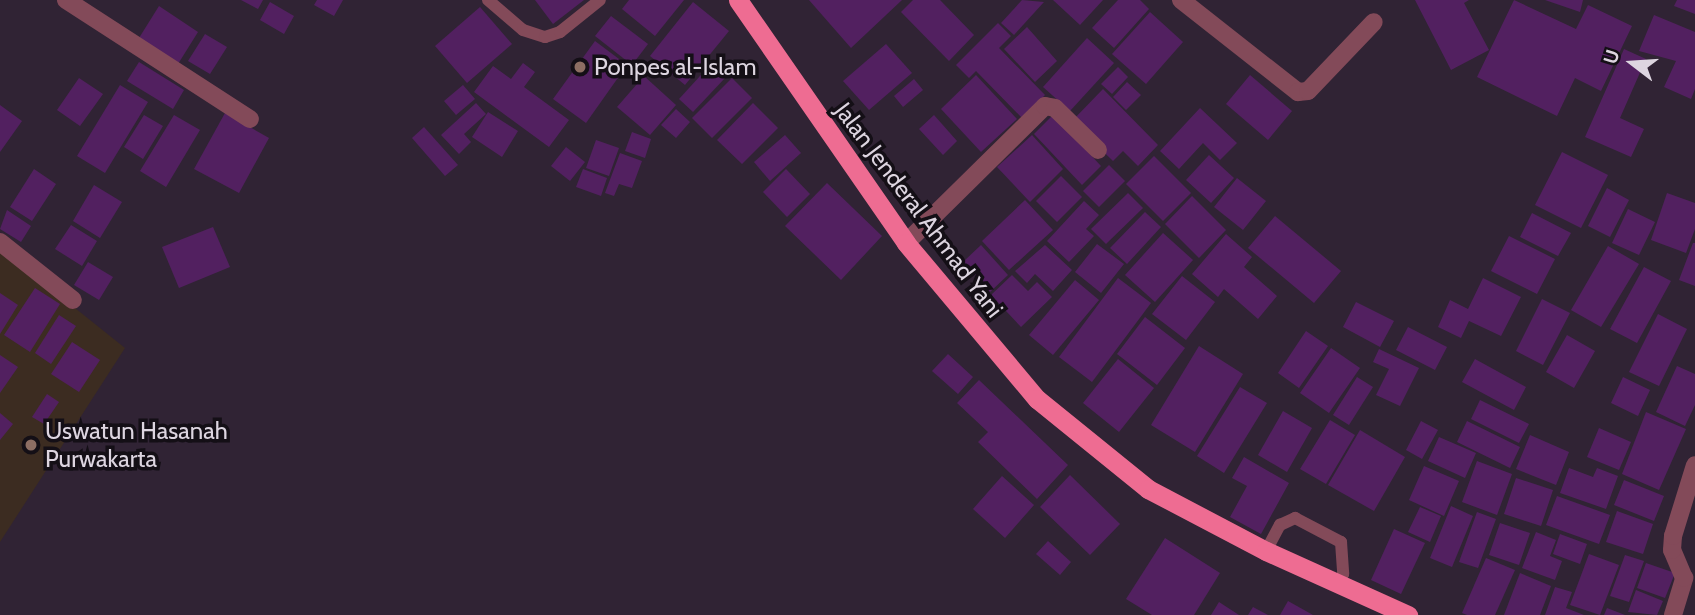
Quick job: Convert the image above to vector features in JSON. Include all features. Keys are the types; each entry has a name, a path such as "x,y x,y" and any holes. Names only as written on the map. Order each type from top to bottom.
{"highway":[{"name":"Jalan Jenderal Ahmad Yani","path":"738,0 906,243 1037,399 1095,450 1148,489 1266,551 1408,615"}],"street":[{"path":"66,0 250,119"},
{"path":"1181,0 1298,92 1308,91 1374,22"},
{"path":"906,243 1045,106 1055,108 1098,150"},
{"path":"0,242 72,300"},
{"path":"1673,615 1684,578 1672,550 1673,536 1695,465"}],"lane":[{"path":"488,0 523,30 545,37 560,32 600,0"},
{"path":"1266,551 1280,525 1295,519 1341,542 1344,566 1339,584"}],"shaded area":[{"name":"Uswatun Hasanah Purwakarta","path":"0,248 125,348 0,542"}],"building":[{"path":"241,0 263,0 258,9"},
{"path":"317,0 343,0 334,16 314,5"},
{"path":"535,0 584,0 553,24"},
{"path":"629,0 684,0 655,36 622,9"},
{"path":"809,0 902,0 851,48"},
{"path":"913,0 940,0 974,35 949,61 901,12"},
{"path":"1022,0 1044,2 1014,35 1001,23"},
{"path":"1053,0 1103,0 1080,25"},
{"path":"1118,0 1140,0 1149,9 1114,48 1092,28"},
{"path":"1415,0 1469,0 1464,3 1489,50 1451,70"},
{"path":"1514,0 1576,29 1588,5 1632,26 1601,91 1575,78 1557,116 1477,77"},
{"path":"1545,0 1583,0 1580,12"},
{"path":"1677,0 1695,0 1695,14 1674,6"},
{"path":"270,2 294,16 284,34 260,20"},
{"path":"693,2 729,31 685,85 650,56"},
{"path":"159,6 198,32 178,64 139,38"},
{"path":"480,7 512,44 467,83 435,46"},
{"path":"1150,12 1183,42 1146,84 1112,54"},
{"path":"1654,15 1695,32 1695,89 1691,99 1664,87 1676,61 1639,51"},
{"path":"611,16 648,44 632,65 595,36"},
{"path":"998,23 1011,36 999,48 1045,95 1022,118 976,71 969,78 956,65"},
{"path":"1027,27 1057,61 1035,82 1004,49"},
{"path":"205,34 227,47 210,74 188,61"},
{"path":"1087,38 1114,63 1070,111 1043,87"},
{"path":"595,41 627,65 586,123 553,99"},
{"path":"886,44 912,73 869,110 843,81"},
{"path":"1624,49 1646,59 1620,118 1644,129 1631,157 1585,137"},
{"path":"139,62 184,90 173,109 127,81"},
{"path":"523,63 535,72 524,87 569,120 549,147 474,92 493,66 511,79"},
{"path":"711,64 725,78 693,112 679,99"},
{"path":"1118,67 1128,77 1112,94 1101,84"},
{"path":"976,75 1017,119 981,152 941,109"},
{"path":"1250,75 1292,111 1268,140 1226,104"},
{"path":"644,76 676,105 650,135 617,107"},
{"path":"79,78 103,94 80,126 57,110"},
{"path":"732,78 752,98 712,138 692,118"},
{"path":"914,79 923,90 903,107 894,96"},
{"path":"1127,82 1141,95 1126,110 1113,97"},
{"path":"120,85 148,102 105,173 77,156"},
{"path":"463,85 475,99 456,115 444,101"},
{"path":"1103,89 1158,145 1138,166 1123,151 1113,161 1072,121"},
{"path":"476,103 486,114 464,134 471,142 459,154 441,135"},
{"path":"753,103 778,128 742,164 717,140"},
{"path":"0,105 22,121 0,152"},
{"path":"1200,108 1237,143 1220,160 1203,143 1179,169 1160,151"},
{"path":"676,109 690,122 676,138 661,125"},
{"path":"488,112 518,131 502,157 472,137"},
{"path":"225,113 269,138 239,193 194,169"},
{"path":"144,115 163,126 143,159 124,147"},
{"path":"174,115 200,130 166,187 140,171"},
{"path":"934,115 957,141 943,155 919,129"},
{"path":"1053,115 1101,166 1082,185 1034,134"},
{"path":"424,127 458,165 445,176 412,138"},
{"path":"632,132 651,139 645,158 625,151"},
{"path":"785,135 801,153 770,181 754,162"},
{"path":"1032,135 1063,169 1030,202 997,167"},
{"path":"596,140 619,148 609,176 586,168"},
{"path":"566,147 585,162 570,181 551,166"},
{"path":"1562,152 1608,175 1581,228 1535,205"},
{"path":"620,153 642,161 632,188 619,184 614,196 605,193"},
{"path":"1209,155 1234,178 1211,203 1186,180"},
{"path":"1154,156 1191,193 1163,221 1126,184"},
{"path":"1109,165 1125,181 1099,207 1083,191"},
{"path":"34,169 56,184 32,221 10,207"},
{"path":"583,169 607,178 601,196 576,187"},
{"path":"786,169 810,194 787,217 763,192"},
{"path":"1061,176 1082,197 1057,222 1036,201"},
{"path":"1237,178 1266,201 1243,230 1214,207"},
{"path":"827,183 882,236 841,280 785,226"},
{"path":"94,185 122,202 100,238 73,221"},
{"path":"1607,188 1629,200 1610,237 1588,226"},
{"path":"1128,193 1143,208 1106,244 1091,229"},
{"path":"1667,193 1695,203 1695,229 1686,253 1651,240"},
{"path":"1192,196 1226,230 1199,258 1165,224"},
{"path":"1025,200 1053,230 1009,270 982,241"},
{"path":"1084,201 1099,215 1086,229 1094,236 1069,262 1047,241"},
{"path":"1628,209 1655,222 1639,255 1612,243"},
{"path":"7,210 31,226 21,242 0,229"},
{"path":"1145,212 1161,227 1127,264 1110,248"},
{"path":"1532,213 1571,233 1558,256 1520,237"},
{"path":"1275,216 1341,271 1314,303 1248,248"},
{"path":"71,225 97,241 82,266 55,249"},
{"path":"213,227 230,267 179,288 162,247"},
{"path":"1163,233 1193,260 1155,302 1125,275"},
{"path":"1226,234 1252,257 1244,267 1277,296 1258,319 1224,289 1218,297 1192,274"},
{"path":"1509,236 1555,259 1537,294 1491,271"},
{"path":"1695,243 1695,286 1679,280"},
{"path":"1097,244 1124,264 1101,293 1075,272"},
{"path":"981,245 1008,275 990,292 963,262"},
{"path":"1045,245 1072,270 1053,291 1035,274 1027,283 1015,271"},
{"path":"1608,246 1639,264 1601,327 1571,310"},
{"path":"88,262 113,277 99,300 74,285"},
{"path":"1644,267 1671,281 1637,343 1610,329"},
{"path":"1012,275 1028,291 1037,282 1052,297 1021,327 991,295"},
{"path":"1182,276 1215,302 1186,340 1152,314"},
{"path":"1118,278 1151,303 1092,382 1059,357"},
{"path":"1483,278 1521,297 1501,336 1469,321 1461,338 1438,327 1450,300 1468,309"},
{"path":"1075,280 1099,300 1053,355 1029,335"},
{"path":"35,288 60,304 30,352 4,335"},
{"path":"0,293 18,305 0,334"},
{"path":"1542,299 1570,313 1543,365 1516,351"},
{"path":"1356,302 1394,321 1380,347 1343,327"},
{"path":"1658,314 1687,329 1659,386 1629,372"},
{"path":"59,315 76,326 51,364 35,353"},
{"path":"1145,317 1185,348 1157,385 1117,354"},
{"path":"1408,327 1447,347 1435,370 1396,350"},
{"path":"1306,331 1328,346 1299,388 1278,373"},
{"path":"1567,335 1595,351 1574,388 1546,372"},
{"path":"72,342 100,360 79,392 51,374"},
{"path":"1199,346 1243,374 1195,452 1151,425"},
{"path":"1331,348 1360,368 1329,413 1300,393"},
{"path":"1379,349 1419,368 1400,406 1376,395 1389,369 1373,362"},
{"path":"948,354 973,377 958,394 932,371"},
{"path":"0,355 18,367 0,393"},
{"path":"1118,359 1154,388 1119,432 1083,403"},
{"path":"1475,359 1526,387 1514,410 1462,382"},
{"path":"1677,366 1695,374 1695,405 1685,426 1656,412"},
{"path":"1357,377 1373,387 1349,425 1333,415"},
{"path":"1623,377 1650,390 1638,416 1611,403"},
{"path":"979,380 1068,465 1037,499 978,442 988,432 957,403"},
{"path":"1240,387 1267,403 1224,473 1197,456"},
{"path":"47,394 59,402 44,424 32,417"},
{"path":"1480,400 1529,424 1519,443 1471,419"},
{"path":"1283,411 1312,428 1287,472 1258,455"},
{"path":"1646,412 1686,429 1659,490 1622,474"},
{"path":"0,413 13,424 0,440"},
{"path":"1330,420 1355,435 1326,484 1300,469"},
{"path":"1421,421 1438,430 1422,459 1406,450"},
{"path":"1467,421 1520,447 1510,468 1457,442"},
{"path":"1599,428 1631,442 1619,470 1587,457"},
{"path":"1360,430 1405,457 1374,511 1328,485"},
{"path":"1530,435 1569,452 1556,485 1516,469"},
{"path":"1439,437 1476,453 1465,478 1428,461"},
{"path":"1244,457 1289,483 1261,534 1230,517 1247,486 1232,478"},
{"path":"1477,461 1512,474 1497,515 1462,502"},
{"path":"1424,466 1459,481 1444,516 1409,500"},
{"path":"1569,468 1593,477 1597,468 1618,476 1606,509 1560,493"},
{"path":"1070,475 1120,524 1090,555 1040,507"},
{"path":"1002,476 1034,505 1005,538 973,509"},
{"path":"1516,478 1553,490 1541,526 1504,514"},
{"path":"1624,480 1664,496 1654,521 1614,505"},
{"path":"1557,496 1610,515 1599,544 1546,525"},
{"path":"1451,506 1473,516 1452,567 1430,558"},
{"path":"1420,507 1441,516 1430,542 1408,532"},
{"path":"1617,511 1653,524 1643,554 1606,542"},
{"path":"1477,512 1496,519 1478,568 1459,562"},
{"path":"1500,523 1530,533 1519,565 1489,555"},
{"path":"1394,529 1425,543 1401,594 1371,580"},
{"path":"1536,532 1556,540 1550,556 1562,561 1555,580 1522,568"},
{"path":"1560,534 1587,544 1580,564 1553,554"},
{"path":"1165,538 1220,573 1194,615 1152,615 1126,599"},
{"path":"1048,541 1071,562 1060,575 1036,554"},
{"path":"1589,554 1619,565 1600,615 1570,605"},
{"path":"1625,555 1644,561 1629,602 1610,596"},
{"path":"1486,558 1515,570 1495,615 1467,615 1462,613"},
{"path":"1646,563 1675,573 1665,598 1637,588"},
{"path":"1520,573 1551,586 1540,615 1504,615"},
{"path":"1555,587 1572,592 1566,608 1584,615 1545,615"},
{"path":"1636,590 1663,601 1657,615 1628,612"},
{"path":"1288,601 1313,615 1280,615"},
{"path":"1219,602 1239,615 1211,615"},
{"path":"1253,607 1268,615 1248,615"},
{"path":"1607,608 1625,615 1604,615"}],"place":[{"name":"Ponpes al-Islam","path":"580,67"},
{"name":"Uswatun Hasanah Purwakarta","path":"31,445"}]}
